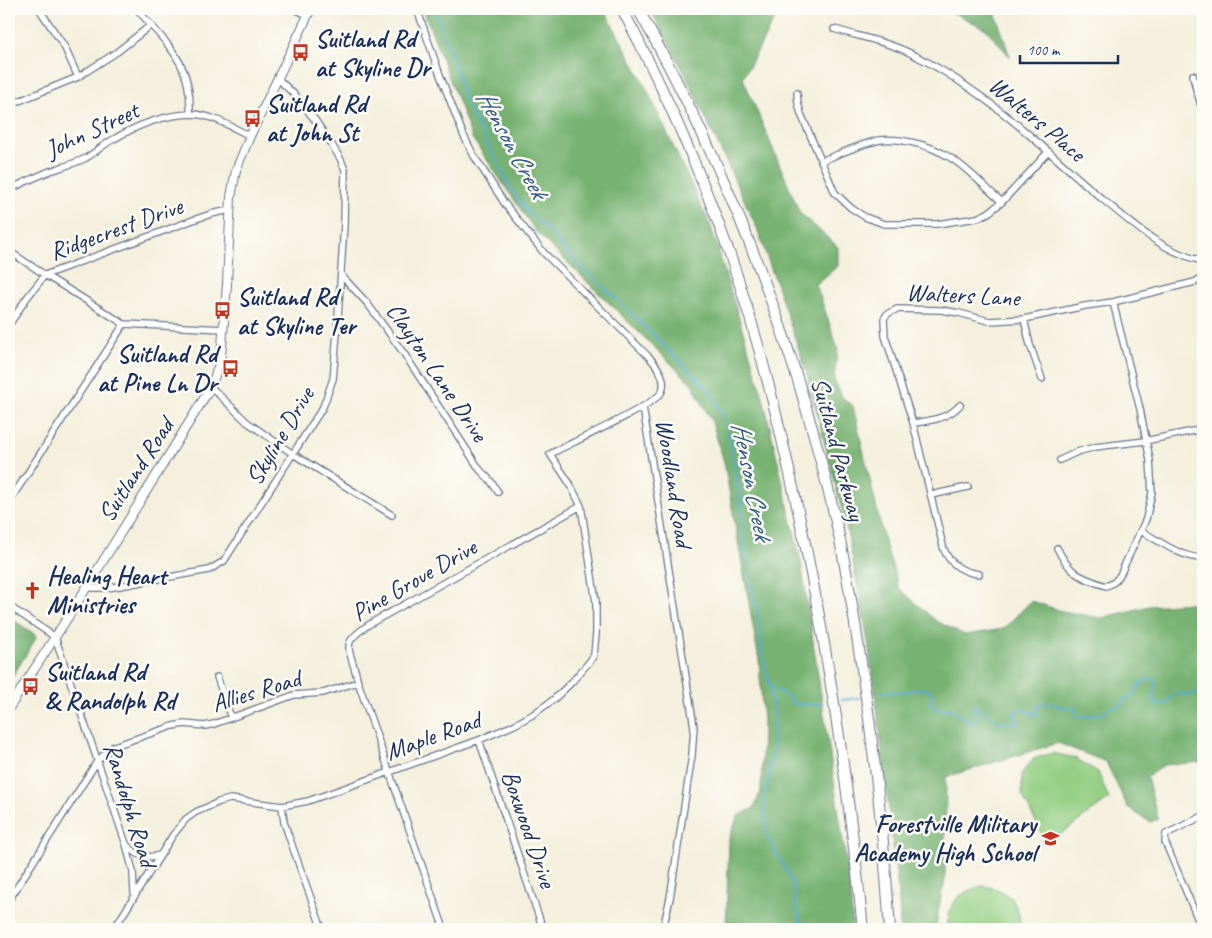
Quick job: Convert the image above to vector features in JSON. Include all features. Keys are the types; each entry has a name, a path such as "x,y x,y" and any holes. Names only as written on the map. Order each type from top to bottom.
{"highway":[{"name":"Suitland Parkway","path":"622,9 668,103 708,197 742,293 771,392 796,502 825,650 850,812 863,929"},
{"name":"Suitland Parkway","path":"638,9 694,118 751,248 784,336 818,450 840,542 857,635 875,764 890,929"}],"main road":[{"name":"Suitland Road","path":"9,708 211,387 220,361 224,329 230,210 236,170 250,136 309,12"}],"street":[{"path":"39,9 64,46 78,77"},
{"path":"137,9 183,66 190,89 190,114"},
{"path":"294,9 309,12"},
{"name":"Woodland Road","path":"417,9 463,134 474,156 505,204 544,253 650,358 659,370 663,386 661,394 643,407 694,727 692,755 664,929"},
{"path":"19,101 78,77 106,60 151,26"},
{"name":"Walters Place","path":"834,29 913,54 970,88 1124,217 1164,247 1187,257 1203,261"},
{"name":"Skyline Drive","path":"85,588 108,588 209,570 217,566 228,555 324,407 333,379 341,275 345,170 337,152 315,120 296,96 278,79"},
{"path":"1194,80 1203,112"},
{"path":"797,93 801,114 835,193 865,217 884,224 937,224 977,218 988,213 1002,202 1048,152"},
{"name":"John Street","path":"9,190 37,176 70,166 86,158 133,128 164,118 190,114 224,122 250,136"},
{"path":"821,161 879,140 902,140 921,144 945,154 962,166 1002,202"},
{"name":"Ridgecrest Drive","path":"9,325 45,275 193,220 230,210"},
{"path":"9,251 124,324 224,329"},
{"name":"Clayton Lane Drive","path":"341,275 367,303 405,355 480,470 498,492"},
{"name":"Walters Lane","path":"979,574 959,568 948,558 940,539 914,423 885,336 884,319 887,314 897,309 941,310 989,321 1024,319 1084,306 1113,302 1195,282 1203,277"},
{"path":"1057,548 1064,562 1076,575 1106,586 1117,580 1146,519 1152,493 1150,460 1136,387 1113,302"},
{"path":"1024,319 1030,345 1042,379"},
{"path":"9,502 124,324"},
{"path":"211,387 247,422 293,454 392,515"},
{"path":"914,423 949,414 960,405"},
{"name":"Maple Road","path":"114,929 173,834 186,819 196,812 230,799 282,806 308,801 479,740 514,725 532,715 571,683 583,671 594,655 596,602 582,506 550,454 643,407"},
{"path":"1060,460 1077,452 1095,447 1145,441 1203,429"},
{"path":"931,495 968,487"},
{"name":"Pine Grove Drive","path":"444,929 358,682 348,645 354,635 373,622 582,506"},
{"path":"1141,531 1180,552 1197,558 1203,558"},
{"path":"9,606 55,637"},
{"name":"Randolph Road","path":"55,637 126,844 135,882 133,896"},
{"path":"217,677 231,718"},
{"name":"Allies Road","path":"9,900 98,760 114,746 173,726 184,724 205,726 294,695 323,693 358,682"},
{"name":"Boxwood Drive","path":"479,740 543,929"},
{"path":"282,806 284,822 322,929"},
{"path":"1202,929 1165,842 1166,834 1203,816"},
{"path":"126,844 142,857 148,858 160,855"}],"green space":[{"path":"423,9 604,9 642,79 711,227 762,393 801,562 850,887 853,929 726,929 729,838 738,816 754,808 761,790 763,724 759,660 724,462 712,422 692,384 536,232 472,138"},
{"path":"650,9 780,9 743,78 800,213 838,247 838,266 816,284 838,349 834,378 842,397 853,406 884,540 899,588 936,621 965,635 1003,629 1031,601 1062,611 1101,618 1149,606 1203,602 1203,762 1164,765 1147,777 1158,819 1150,822 1128,808 1106,762 1058,743 946,777 945,880 936,929 900,929 899,900 868,642 846,525 806,370 757,228 685,74"},
{"path":"946,9 994,9 1010,57 986,29"},
{"path":"9,617 36,637 9,682"},
{"path":"1052,753 1075,758 1098,772 1109,799 1054,839 1044,838 1022,795 1022,773 1033,759"},
{"path":"981,886 999,890 1011,898 1018,911 1021,929 948,929 949,913 955,901 966,892"}],"waterway":[{"name":"Henson Creek","path":"435,9 455,64 464,99 511,188 526,210 549,231 575,261 619,301 709,390 726,423 740,495 748,567 760,624 762,652 774,714 773,748 764,805 767,837 794,887 796,906 801,922 797,929"},
{"path":"881,692 903,692 924,688 932,692 931,703 933,707 950,709 974,724 977,719 973,706 975,705 994,719 1004,723 1019,723 1014,714 1020,709 1037,715 1037,706 1043,704 1075,708 1076,715 1079,717 1102,714 1112,707 1122,705 1125,700 1133,695 1143,681 1149,679 1156,681 1155,704 1164,705 1176,693 1188,695 1203,693"},
{"path":"770,686 790,698 794,704 823,704"},
{"path":"842,700 859,698"}],"place":[{"name":"Suitland Rd at Skyline Dr","path":"301,53"},
{"name":"Suitland Rd at John St","path":"252,118"},
{"name":"Suitland Rd at Skyline Ter","path":"223,311"},
{"name":"Suitland Rd at Pine Ln Dr","path":"231,368"},
{"name":"Healing Heart Ministries","path":"33,590"},
{"name":"Suitland Rd & Randolph Rd","path":"31,686"},
{"name":"Forestville Military Academy High School","path":"1050,838"}]}
